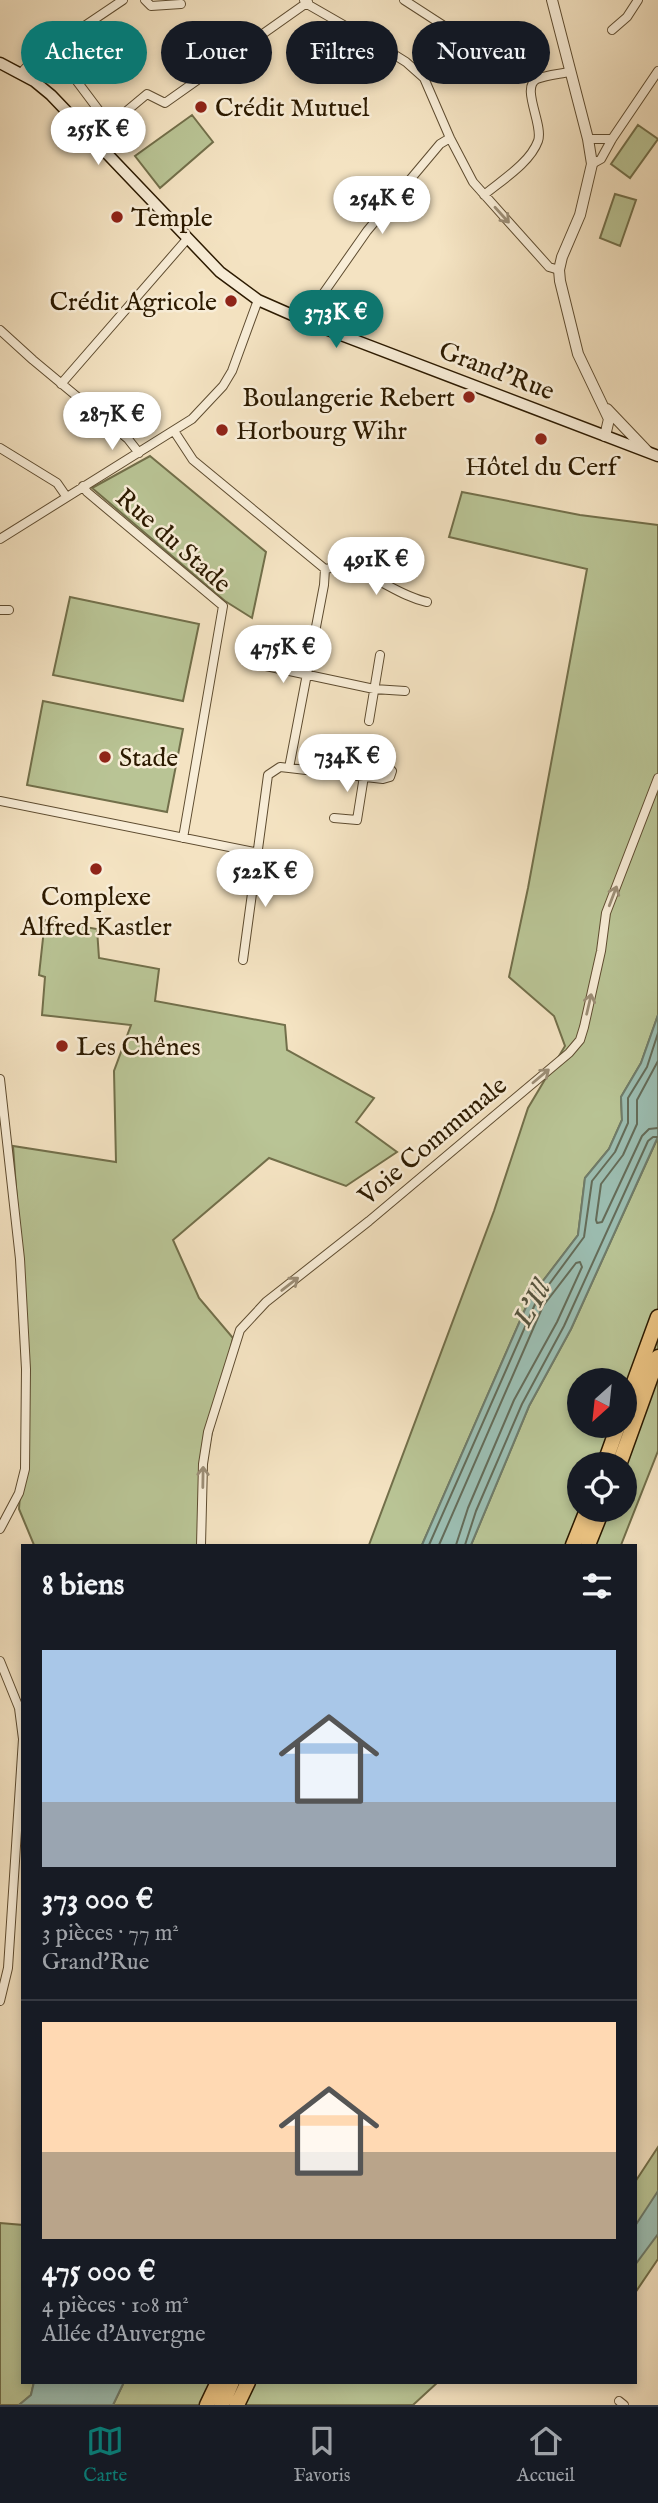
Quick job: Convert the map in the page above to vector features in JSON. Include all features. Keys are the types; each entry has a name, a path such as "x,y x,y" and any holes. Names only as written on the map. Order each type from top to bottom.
{"highway":[{"path":"637,1374 658,1317"},
{"path":"624,1452 658,1357"},
{"path":"573,1544 582,1522"},
{"path":"588,1544 597,1522"},
{"path":"207,2405 217,2384"},
{"path":"222,2405 231,2384"},
{"path":"237,2405 247,2384"}],"main road":[{"name":"Grand'Rue","path":"0,63 21,73"},
{"name":"Grand'Rue","path":"36,84 51,95 228,279 258,300 304,321 654,455"}],"street":[{"path":"92,21 123,0"},
{"path":"145,0 151,6 181,4"},
{"path":"404,0 436,21"},
{"path":"552,0 592,164 580,215 559,270 578,354 609,419 610,438"},
{"path":"612,30 627,17 638,0"},
{"path":"93,139 146,94 165,103 307,1 412,67"},
{"path":"484,195 526,159 537,143 540,132 530,91 532,84 536,79 569,72"},
{"path":"592,164 601,159 658,72"},
{"path":"82,84 113,122"},
{"path":"427,84 473,182 549,267 559,270"},
{"path":"304,321 367,231 440,144 450,138"},
{"path":"588,139 612,139"},
{"path":"61,384 188,238"},
{"path":"0,539 192,419 223,386 232,370 258,300"},
{"path":"0,330 128,439 139,453"},
{"path":"604,406 654,455"},
{"path":"610,438 620,426 614,415"},
{"path":"174,431 193,460 324,569"},
{"path":"0,448 57,484 66,496"},
{"name":"Rue du Stade","path":"83,485 87,492 223,606 183,838"},
{"path":"324,569 338,566 354,568 409,598 426,602"},
{"path":"289,768 324,585 324,569"},
{"path":"369,721 380,656"},
{"path":"265,666 374,689 405,691"},
{"path":"243,960 268,775 280,767 375,778"},
{"path":"334,818 357,820 364,776"},
{"name":"Voie Communale","path":"201,1544 203,1464 208,1432 240,1330 266,1302 369,1222 569,1053 580,1040 601,951 606,913 658,778"},
{"path":"0,802 259,853"},
{"path":"0,1079 20,1259 26,1369 25,1469 19,1493 0,1529"},
{"path":"0,1661 16,1697 21,1718"},
{"path":"0,2001 8,1968 21,1785"}],"green space":[{"path":"192,115 213,142 160,188 135,156"},
{"path":"638,125 658,139 630,178 611,164"},
{"path":"615,194 636,200 620,246 600,238"},
{"path":"150,456 266,552 252,618 225,601 92,488"},
{"path":"462,492 580,515 658,525 658,1015 641,1063 621,1097 622,1120 609,1149 585,1178 578,1235 530,1298 422,1544 369,1544 494,1211 528,1108 565,1046 554,1016 509,977 587,569 449,537"},
{"name":"Stade","path":"70,597 199,624 183,701 53,675"},
{"name":"Stade","path":"43,701 183,729 167,812 27,785"},
{"path":"45,920 97,929 99,958 159,969 155,1001 285,1025 287,1050 374,1098 356,1122 397,1152 346,1186 269,1158 173,1240 199,1298 233,1338 204,1468 202,1544 34,1544 19,1509 29,1368 13,1146 116,1162 114,1071 131,1025 42,1015 45,977 39,975"},
{"path":"658,1137 658,1451 637,1504 637,1452 567,1452 567,1522 630,1522 621,1544 471,1544 529,1406 571,1329"},
{"path":"658,2147 658,2259 637,2290 637,2179"},
{"path":"0,2223 21,2225 21,2384 34,2384 31,2395 19,2405 0,2405"},
{"path":"123,2384 436,2384 413,2405 113,2405"}],"water":[{"name":"L'Ill","path":"658,1015 658,1137 571,1329 529,1406 471,1544 422,1544 530,1298 578,1235 585,1178 609,1149 622,1120 621,1097 641,1063"},
{"path":"658,2191 658,2234 637,2262 637,2223"},
{"path":"34,2384 123,2384 113,2405 19,2405 31,2395"}],"place":[{"name":"Crédit Mutuel","path":"201,107"},
{"name":"Temple","path":"117,217"},
{"name":"Crédit Agricole","path":"231,301"},
{"name":"Boulangerie Rebert","path":"469,397"},
{"name":"Horbourg Wihr","path":"222,430"},
{"name":"Hôtel du Cerf","path":"541,439"},
{"name":"Stade","path":"105,757"},
{"name":"Complexe Alfred Kastler","path":"96,869"},
{"name":"Les Chênes","path":"62,1046"}]}
